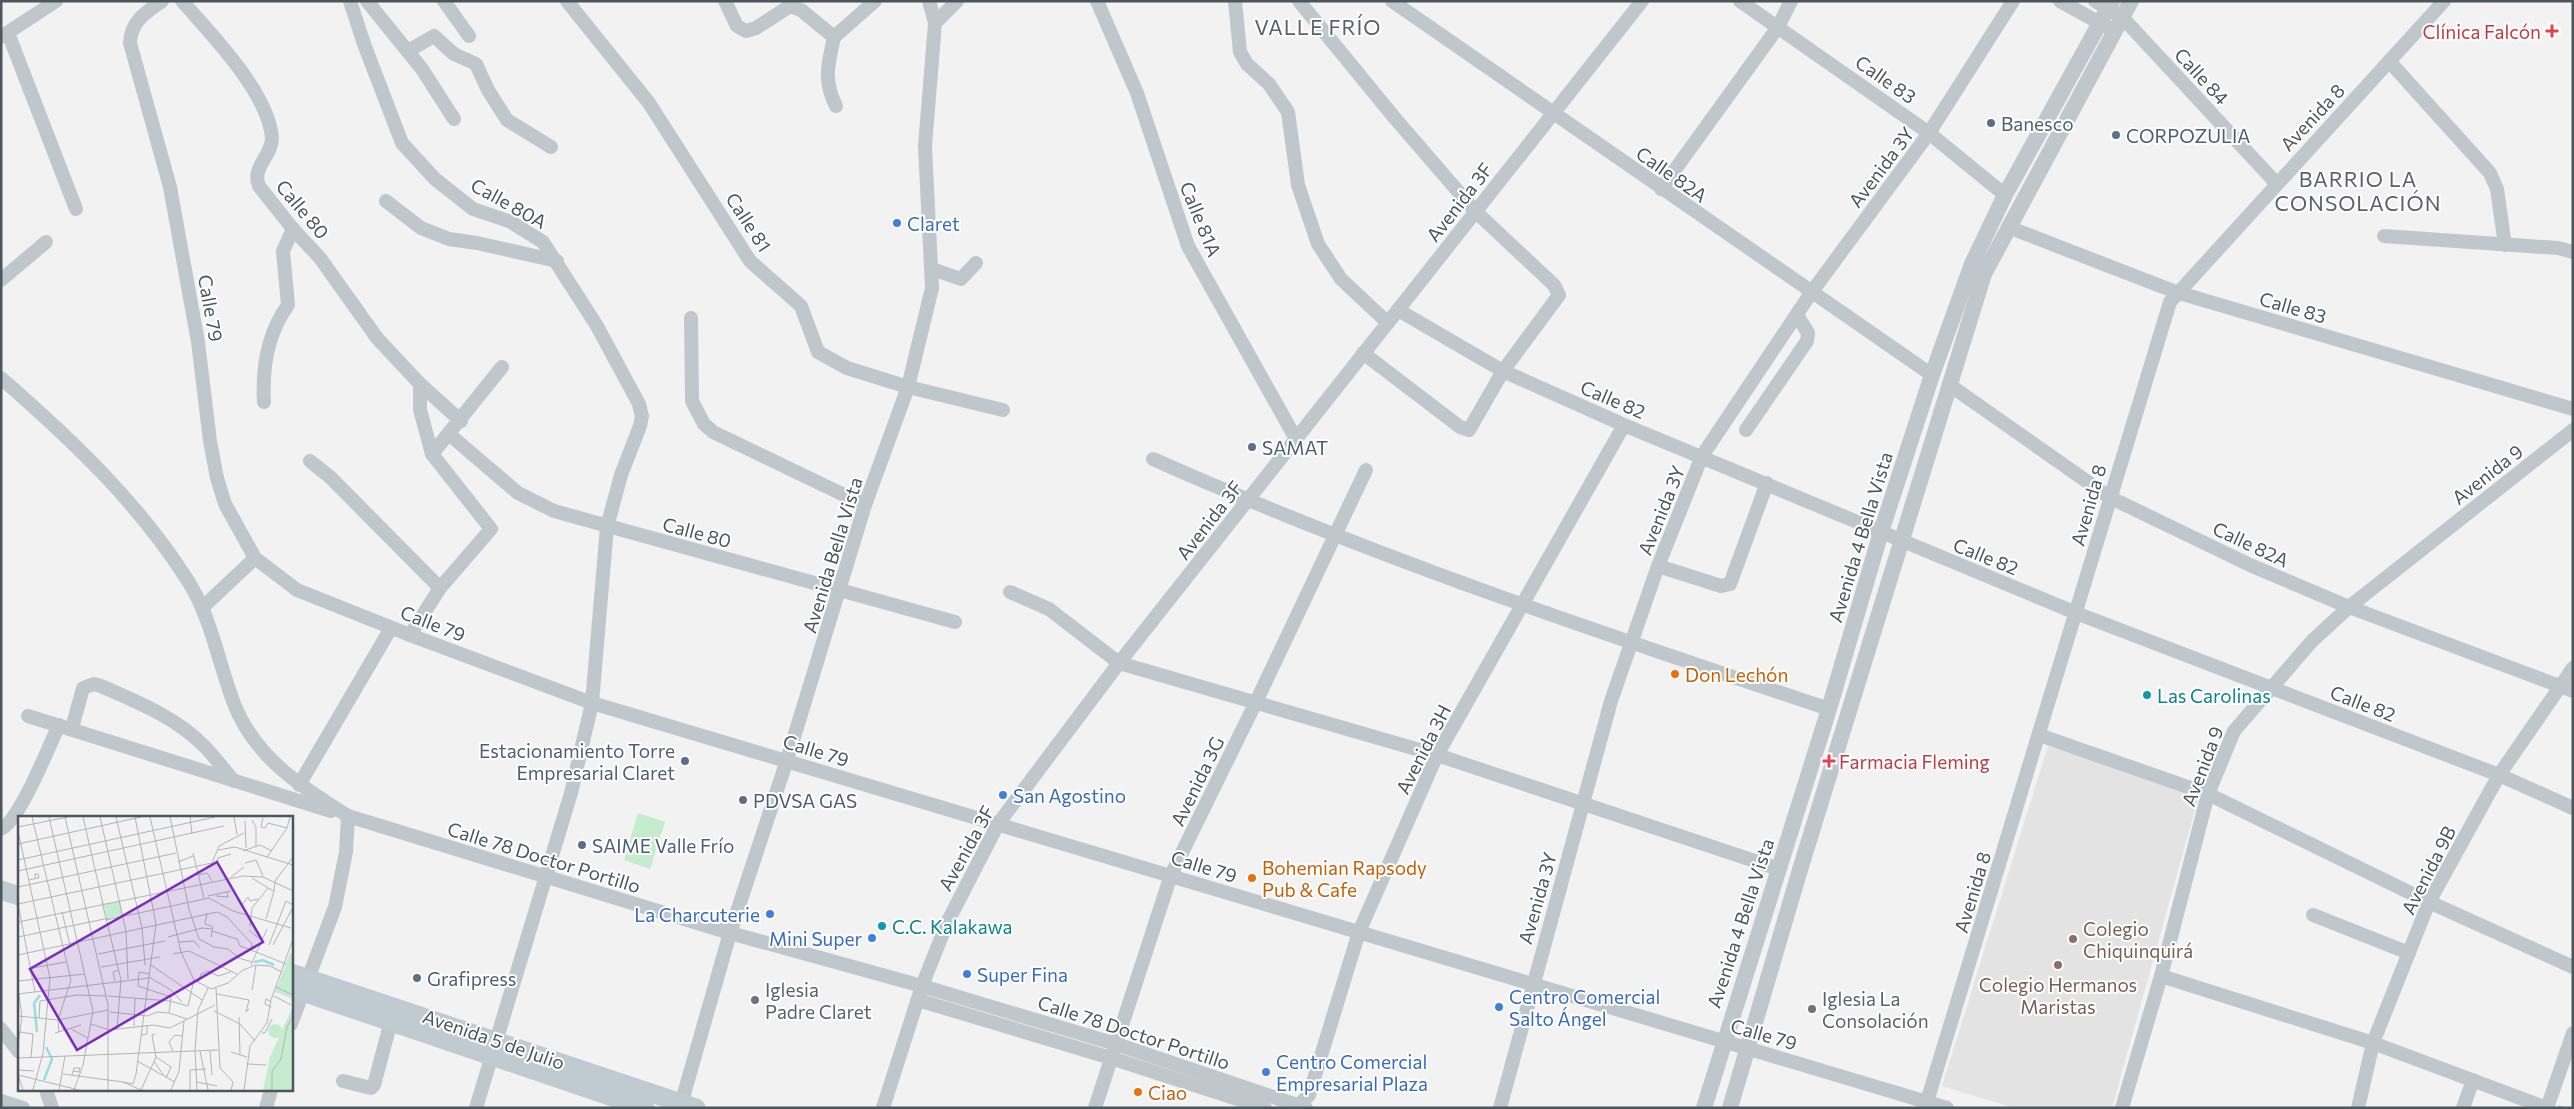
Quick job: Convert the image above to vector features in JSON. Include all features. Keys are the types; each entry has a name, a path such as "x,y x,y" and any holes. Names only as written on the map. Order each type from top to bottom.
{"main road":[{"path":"1,876 18,882"},
{"path":"1,890 18,896"},
{"name":"Avenida 5 de Julio","path":"298,983 391,1022 495,1048 645,1108"},
{"name":"Avenida 5 de Julio","path":"298,983 495,1048 686,1106"}],"street":[{"path":"56,1 4,35 76,209"},
{"name":"Calle 79","path":"162,1 137,19 130,34 130,43 170,186 198,342 210,441 217,478 225,504 255,558 297,590 391,628 592,703 1748,1048 1926,1104 1947,1108"},
{"name":"Calle 80","path":"182,1 229,54 260,102 271,133 272,142 256,178 258,186 293,229 320,258 377,338 420,384 461,421"},
{"name":"Calle 80A","path":"350,1 364,44 402,144 435,179 474,209 519,227 543,242 557,261 597,326 639,404 642,416 621,475 607,527 592,703 570,794 476,1108"},
{"path":"388,1 372,6 408,51 454,119"},
{"path":"444,1 469,36"},
{"name":"Calle 81","path":"567,1 649,103 750,261 801,306 818,352 847,368 908,387 1003,410"},
{"path":"725,1 737,26 746,31 756,28 790,6 801,10 834,37"},
{"path":"836,106 828,90 827,72 834,37 875,1"},
{"name":"Avenida Bella Vista","path":"686,1106 730,933 787,760 865,505 908,387 932,288 925,146 935,23 929,1"},
{"path":"935,23 957,1"},
{"name":"Calle 81A","path":"1098,1 1137,93 1188,246 1296,439"},
{"path":"1235,1 1240,52 1247,64 1269,84 1288,112 1298,185 1318,244 1341,279 1388,323"},
{"path":"1299,1 1475,212 1554,285 1559,295 1503,371 1472,428 1465,430 1363,353"},
{"name":"Calle 82A","path":"1392,1 1932,375"},
{"name":"Avenida 3F","path":"884,1108 922,986 947,923 998,824 1119,663 1642,1"},
{"name":"Calle 83","path":"1740,1 1929,133 2005,195"},
{"path":"1661,189 1778,27 1791,1"},
{"name":"Avenida 3Y","path":"1500,1108 1611,701 1658,566 1702,456 1811,293 1929,133 2013,1"},
{"path":"2060,1 2114,31"},
{"name":"Avenida 4 Bella Vista","path":"1704,1108 1723,1042 1829,709 1881,532 1932,375 1972,264 2005,195 2100,23 2110,7 2131,1"},
{"name":"Avenida 8","path":"1926,1104 2076,613 2109,497 2170,302 2176,292 2444,1"},
{"name":"Avenida 4 Bella Vista","path":"1730,1108 1799,873 1901,541 1951,386 1984,274 2114,31 2110,7"},
{"name":"Calle 84","path":"2110,7 2276,183"},
{"path":"408,51 432,35 437,37 454,54 476,64 488,90 507,120 551,147"},
{"path":"2389,61 2490,173 2497,189 2505,245"},
{"path":"386,201 421,228 449,239 477,243 557,261"},
{"name":"Calle 83","path":"2008,227 2176,292 2573,409"},
{"path":"264,402 264,361 279,318 288,305 283,250 293,229"},
{"path":"2384,236 2558,248 2573,252"},
{"path":"1,280 46,242"},
{"path":"932,268 960,278 976,263"},
{"name":"Calle 82","path":"1398,310 1503,371 1624,425 2076,613 2499,776 2573,808"},
{"path":"1746,430 1807,341 1808,333 1797,315"},
{"path":"691,318 692,401 704,424 713,432 865,505"},
{"path":"432,454 461,421 502,367"},
{"name":"Calle 78 Doctor Portillo","path":"1,378 78,448 125,495 160,540 188,581 202,608 234,703 264,753 299,785 348,816 730,933 922,986 1116,1044 1302,1104"},
{"path":"410,635 440,588 491,530 432,454 420,410 420,384"},
{"name":"Calle 82A","path":"1951,386 2109,497 2250,565 2349,607 2567,689"},
{"name":"Avenida 3H","path":"1302,1104 1359,932 1437,755 1524,605 1624,425"},
{"name":"Avenida 9","path":"2122,1108 2161,976 2208,794 2234,731 2312,640 2349,607 2573,430"},
{"name":"Calle 80","path":"450,434 518,493 554,511 956,622"},
{"path":"1153,459 1248,502 1335,536 1524,605 1829,709"},
{"path":"310,461 330,477 440,588"},
{"name":"Avenida 3G","path":"1095,1108 1171,875 1256,702 1366,470"},
{"path":"1658,566 1721,586 1730,584 1767,483"},
{"path":"202,608 255,558"},
{"path":"1010,592 1049,609 1119,663 1437,755 1779,869"},
{"path":"299,785 391,628"},
{"name":"Avenida 9B","path":"2358,1108 2373,1043 2430,902 2499,776 2567,689 2573,668"},
{"path":"1,829 15,814 66,726 83,688 94,684 165,716 187,731 204,745 235,782"},
{"path":"28,716 66,726 235,782 348,816 346,852 335,907 298,983 292,1018"},
{"path":"2039,735 2208,794 2430,902 2573,967"},
{"path":"2313,915 2409,954"},
{"path":"2161,976 2373,1043 2547,1108 2573,1033"},
{"name":"Calle 78 Doctor Portillo","path":"918,1000 1111,1058 1265,1108"},
{"path":"343,1081 371,1088 374,1085 391,1022"},
{"path":"1,1029 18,1051"},
{"path":"2463,1108 2473,1080"},
{"path":"47,1092 52,1108"},
{"path":"266,1108 270,1092"},
{"path":"1,1101 23,1108"},
{"path":"1302,1104 1316,1108"}],"shaded area":[{"name":"Colegio Chiquinquirá","path":"2048,746 2200,792 2112,1108 2014,1108 1942,1086"}],"green space":[{"path":"638,813 665,822 650,869 624,860"}],"place":[{"name":"Clínica Falcón","path":"2552,31"},
{"name":"Banesco","path":"1991,123"},
{"name":"CORPOZULIA","path":"2116,135"},
{"name":"Claret","path":"897,223"},
{"name":"SAMAT","path":"1252,447"},
{"name":"Don Lechón","path":"1675,674"},
{"name":"Las Carolinas","path":"2147,695"},
{"name":"Estacionamiento Torre Empresarial Claret","path":"685,761"},
{"name":"Farmacia Fleming","path":"1829,761"},
{"name":"San Agostino","path":"1003,795"},
{"name":"PDVSA GAS","path":"743,800"},
{"name":"SAIME Valle Frío","path":"582,845"},
{"name":"Bohemian Rapsody Pub & Cafe","path":"1252,878"},
{"name":"La Charcuterie","path":"770,914"},
{"name":"C.C. Kalakawa","path":"882,926"},
{"name":"Mini Super","path":"872,938"},
{"name":"Colegio Chiquinquirá","path":"2073,939"},
{"name":"Colegio Hermanos Maristas","path":"2058,965"},
{"name":"Super Fina","path":"967,974"},
{"name":"Grafipress","path":"417,978"},
{"name":"Iglesia Padre Claret","path":"755,1000"},
{"name":"Centro Comercial Salto Ángel","path":"1499,1007"},
{"name":"Iglesia La Consolación","path":"1812,1009"},
{"name":"Centro Comercial Empresarial Plaza","path":"1266,1072"},
{"name":"Ciao","path":"1138,1092"}],"district":[{"name":"VALLE FRÍO","path":"1318,26"},
{"name":"BARRIO LA CONSOLACIÓN","path":"2358,190"}]}
